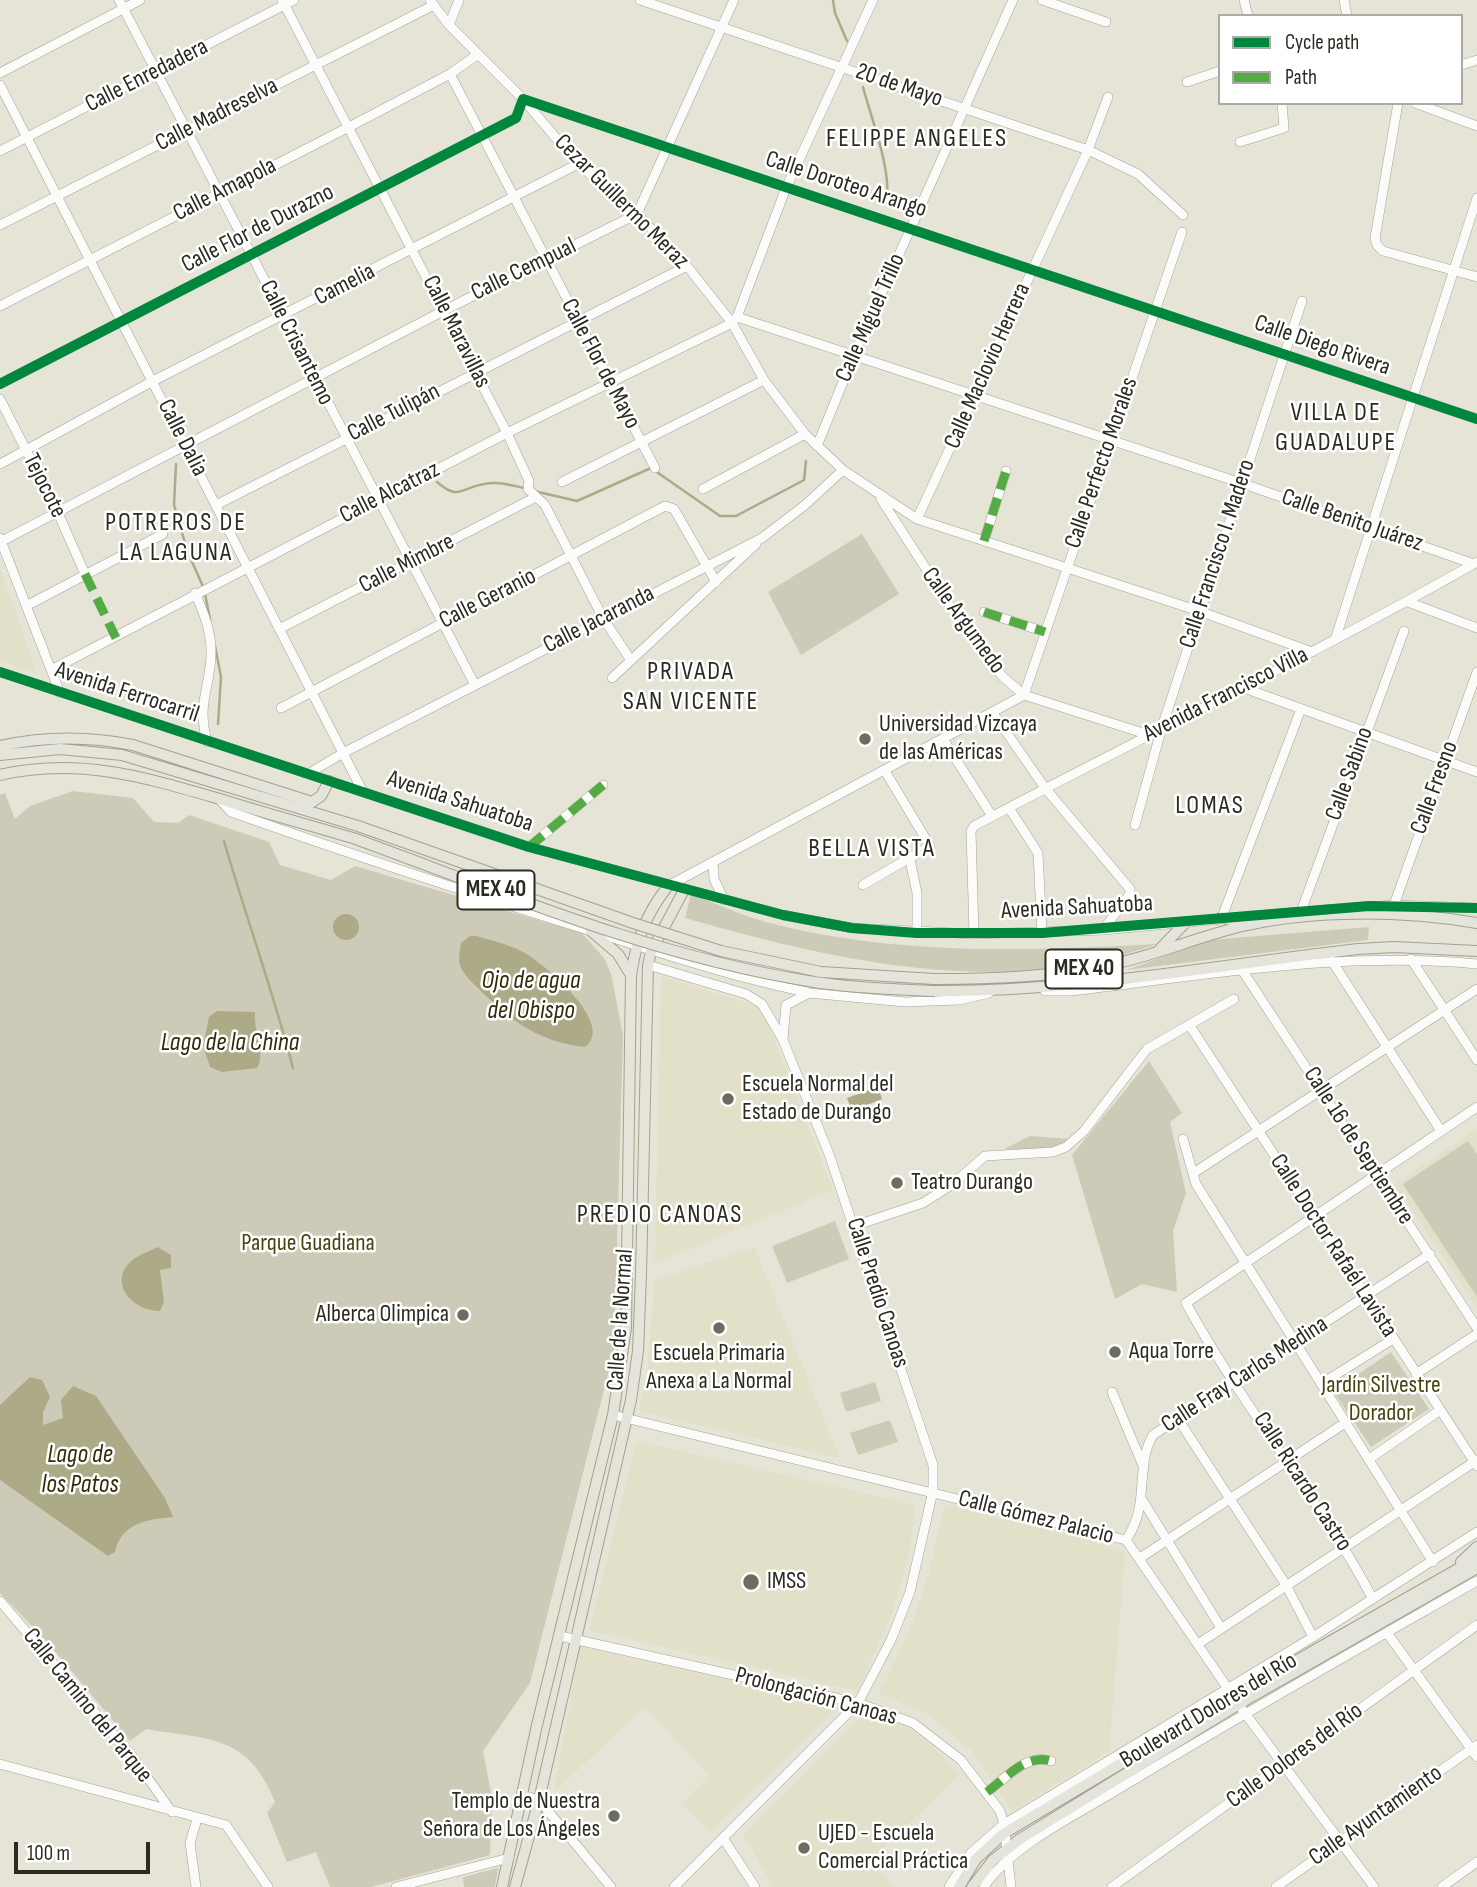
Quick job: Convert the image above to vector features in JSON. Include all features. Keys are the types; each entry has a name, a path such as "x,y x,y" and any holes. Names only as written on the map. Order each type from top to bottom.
{"main road":[{"path":"0,747 46,738 106,740 133,745 312,802 321,796 329,780"},
{"name":"Avenida Sahuatoba","path":"0,755 60,749 122,755 358,827 644,927 721,951 821,972 934,985"},
{"name":"Avenida Sahuatoba","path":"0,775 54,767 94,767 219,799 353,838 621,933 720,963 809,982 934,985 1054,975 1107,966 1246,925"},
{"name":"Calle de la Normal","path":"515,1887 539,1800 574,1639 627,1419 638,1351 648,965 651,952 684,884"},
{"name":"Calle de la Normal","path":"502,1887 613,1415 626,1328 631,976 635,946 647,913 668,886"},
{"name":"Avenida Sahuatoba","path":"1299,915 1448,918 1477,923"},
{"name":"MEX 40","path":"1246,925 1299,915"},
{"path":"1222,917 1246,925"},
{"path":"1156,953 1186,922"},
{"path":"591,931 618,954 631,976 648,978"},
{"name":"MEX 40","path":"934,985 995,992 1240,968 1358,949 1406,947 1477,951"},
{"path":"1454,1571 1477,1547"},
{"name":"Boulevard Dolores del Río","path":"972,1887 1006,1855 1237,1700 1477,1558"},
{"name":"Boulevard Dolores del Río","path":"959,1887 968,1871 1004,1829 1477,1568"},
{"path":"509,1858 516,1866 517,1875"},
{"path":"949,1887 968,1871"}],"street":[{"path":"0,73 121,4 141,0"},
{"name":"Calle Enredadera","path":"0,151 283,2 294,0"},
{"path":"449,25 459,0"},
{"name":"20 de Mayo","path":"640,0 1088,150 1138,174 1183,215"},
{"path":"637,214 734,0"},
{"path":"734,320 786,188 840,65 873,0"},
{"name":"Calle Miguel Trillo","path":"817,446 854,355 1013,0"},
{"path":"1042,0 1106,22"},
{"name":"Calle Maravillas","path":"283,2 508,433 528,481 528,489 534,498 545,505 603,618 629,659"},
{"name":"Cezar Guillermo Meraz","path":"432,2 449,25 523,100 579,164 637,214 687,266 734,320 764,380 805,434 843,470 917,519 1199,611 1312,652"},
{"name":"Calle Madreselva","path":"0,225 317,65 432,2"},
{"name":"Calle Crisantemo","path":"121,4 475,685"},
{"name":"Calle Amapola","path":"0,306 450,74 477,55"},
{"path":"1187,82 1218,72"},
{"name":"Calle Flor de Mayo","path":"450,74 655,468"},
{"name":"Calle Dalia","path":"0,85 363,792"},
{"name":"Calle Maclovio Herrera","path":"917,519 1088,150 1108,97"},
{"name":"Calle Doroteo Arango","path":"523,100 1032,268 1154,313"},
{"name":"Calle Flor de Durazno","path":"0,384 516,118 523,100"},
{"path":"1240,142 1280,131 1286,123 1282,105"},
{"path":"1398,105 1375,238 1377,245 1384,251 1477,277"},
{"path":"1420,105 1477,126"},
{"name":"Camelia","path":"0,464 153,381 579,164"},
{"path":"1335,640 1477,198"},
{"name":"Calle Cempual","path":"1,539 58,513 444,310 637,214"},
{"name":"Calle Perfecto Morales","path":"1024,695 1182,232"},
{"name":"Calle Tulipán","path":"216,505 475,371 687,266"},
{"name":"Calle Francisco I. Madero","path":"1135,825 1162,727 1301,301"},
{"name":"Calle Diego Rivera","path":"1154,313 1477,419"},
{"name":"Calle Benito Juárez","path":"734,320 854,355 1476,563"},
{"name":"Calle Alcatraz","path":"51,670 195,593 734,320"},
{"path":"562,482 764,380"},
{"name":"Tejocote","path":"0,399 58,513 85,574"},
{"path":"704,489 805,434"},
{"name":"Calle Jacaranda","path":"308,774 343,753 762,538 800,510 843,470"},
{"path":"984,541 1006,471"},
{"name":"Calle Argumedo","path":"879,496 959,620 1003,677 1024,695"},
{"name":"Calle Mimbre","path":"279,629 534,498"},
{"name":"Calle Geranio","path":"281,708 665,506 674,509 705,565"},
{"path":"28,605 163,534"},
{"path":"612,678 629,659 762,538"},
{"path":"1,539 60,694"},
{"name":"Avenida Francisco Villa","path":"974,934 971,831 974,826 1146,734 1408,602 1476,563"},
{"path":"705,565 716,582"},
{"path":"195,593 210,635 211,656 201,714 207,741"},
{"path":"1408,602 1477,628"},
{"path":"984,612 1045,632"},
{"name":"Calle Sabino","path":"1299,915 1404,631"},
{"name":"Avenida Ferrocarril","path":"0,672 240,753"},
{"name":"Calle Fresno","path":"1394,905 1477,672"},
{"path":"1241,687 1477,772"},
{"path":"668,886 684,884 713,863 1024,695 1146,734"},
{"path":"1222,917 1301,709"},
{"path":"993,713 1045,788 1130,889 1130,894 1103,930"},
{"path":"943,739 992,816"},
{"name":"Avenida Sahuatoba","path":"240,753 529,847 668,886"},
{"path":"863,886 930,846 885,771"},
{"path":"529,847 603,785"},
{"path":"219,799 231,812 476,896 748,980 809,993 905,1002 959,1000 995,992"},
{"path":"1009,808 1038,853 1042,933"},
{"path":"910,860 917,893 917,933"},
{"path":"713,863 714,879 724,900"},
{"name":"Avenida Sahuatoba","path":"684,884 724,900 852,928 917,933 1103,930 1222,917 1299,915 1394,905 1477,908"},
{"path":"1240,968 1332,961 1411,959 1477,964"},
{"path":"1411,959 1477,1060"},
{"path":"1332,961 1441,1131"},
{"name":"Calle Predio Canoas","path":"648,965 756,999 766,1010 783,1040 854,1226 933,1465 933,1491 910,1592 891,1640 858,1703 674,1887"},
{"name":"Calle 16 de Septiembre","path":"1240,968 1477,1328"},
{"path":"1195,1172 1477,989"},
{"path":"783,1040 786,1005 809,993"},
{"path":"854,1226 923,1203 953,1184 985,1156 1053,1152 1066,1147 1084,1131 1147,1049 1234,999"},
{"name":"Calle Doctor Rafaél Lavista","path":"1190,1026 1439,1411 1476,1462"},
{"path":"1245,1264 1477,1107"},
{"path":"1183,1139 1195,1172 1196,1184 1433,1562"},
{"name":"Calle Fray Carlos Medina","path":"1126,1541 1137,1522 1143,1501 1144,1468 1153,1435 1430,1254"},
{"name":"Calle Ricardo Castro","path":"1245,1264 1186,1303 1234,1381 1345,1546 1373,1599"},
{"path":"1416,1374 1477,1334"},
{"path":"1321,1384 1393,1339"},
{"path":"1112,1392 1144,1468"},
{"path":"1369,1459 1439,1411"},
{"name":"Calle Gómez Palacio","path":"613,1415 933,1491 1126,1541 1237,1700 1374,1887"},
{"path":"1178,1419 1286,1585 1313,1636"},
{"path":"1140,1558 1345,1423"},
{"path":"1198,1644 1476,1462"},
{"path":"1143,1501 1221,1628"},
{"path":"1237,1700 1313,1636 1477,1532"},
{"path":"1237,1700 1387,1633 1477,1581"},
{"name":"Calle Camino del Parque","path":"0,1601 132,1756 172,1812"},
{"name":"Calle Dolores del Río","path":"1112,1887 1477,1625"},
{"path":"1387,1633 1475,1750"},
{"name":"Prolongación Canoas","path":"559,1636 858,1703 914,1723 937,1738 961,1760 987,1792 1004,1829"},
{"name":"Calle Ayuntamiento","path":"1276,1887 1475,1750"},
{"path":"987,1792 1029,1760 1041,1758 1051,1761"},
{"path":"0,1764 226,1825 268,1887"},
{"path":"522,1795 539,1800 611,1887"},
{"path":"196,1887 190,1852 197,1819"},
{"path":"1004,1829 1011,1887"},
{"path":"949,1887 971,1853 1004,1829"},
{"path":"723,1838 755,1887"},
{"path":"984,1887 1006,1855"},
{"path":"396,1887 509,1858"},
{"path":"1442,1887 1477,1862"}],"shaded area":[{"path":"0,568 37,674 0,661"},
{"name":"Escuela Normal del Estado de Durango","path":"661,976 762,1008 833,1190 655,1263"},
{"path":"1477,1129 1477,1308 1395,1184"},
{"name":"Escuela Primaria Anexa a La Normal","path":"754,1247 840,1458 639,1411 647,1375 655,1280"},
{"name":"IMSS","path":"637,1441 915,1505 910,1550 892,1614 857,1691 589,1630"},
{"path":"945,1505 1083,1538 1125,1553 1109,1751 1012,1811 971,1750 926,1713 879,1694 911,1628 928,1577"},
{"path":"580,1646 841,1705 710,1832 682,1804 709,1775 645,1707 554,1792"},
{"path":"863,1714 906,1726 940,1753 959,1775 870,1861 894,1887 774,1887 743,1835"}],"green space":[{"path":"862,534 899,594 801,655 768,592"},
{"name":"Parque Guadiana","path":"73,791 133,798 154,822 178,823 189,815 269,842 280,865 331,880 355,866 582,933 604,958 611,974 623,1035 614,1350 530,1683 483,1751 492,1798 490,1855 371,1887 330,1887 316,1852 287,1862 267,1813 275,1802 252,1763 224,1744 189,1735 146,1729 130,1741 48,1643 0,1593 0,795 5,793 15,819 30,806"},
{"path":"691,894 766,922 863,941 912,946 1010,949 1158,944 1087,964 1058,969 997,972 907,967 817,952 685,918"},
{"path":"1369,927 1368,940 1126,970 1209,940"},
{"path":"1149,1061 1182,1113 1170,1122 1186,1193 1173,1231 1177,1292 1142,1284 1115,1299 1072,1155"},
{"path":"1030,1136 1070,1139 1050,1149 1004,1149"},
{"path":"1468,1141 1477,1154 1477,1297 1403,1184"},
{"path":"835,1221 849,1259 787,1283 772,1246"},
{"name":"Jardín Silvestre Dorador","path":"1391,1352 1429,1409 1371,1447 1333,1391"},
{"path":"875,1382 881,1401 846,1412 840,1393"},
{"path":"890,1420 898,1442 858,1455 850,1433"},
{"path":"498,1868 495,1887 464,1887 463,1877"}],"water":[{"path":"346,914 356,917 359,927 356,937 346,940 336,937 333,927 336,917"},
{"name":"Ojo de agua del Obispo","path":"470,936 522,952 537,961 563,984 586,1011 592,1025 592,1037 585,1047 554,1041 528,1029 504,1012 475,985 459,963 461,943"},
{"name":"Lago de la China","path":"217,1011 255,1012 260,1049 257,1068 222,1072 210,1067 203,1046 209,1017"},
{"path":"878,1087 882,1099 852,1111 847,1098"},
{"path":"158,1247 171,1255 171,1268 160,1270 164,1302 160,1311 136,1304 122,1285 122,1276 128,1264"},
{"name":"Lago de los Patos","path":"30,1377 42,1380 50,1397 43,1412 43,1425 63,1418 61,1400 73,1386 96,1396 165,1498 173,1517 137,1524 123,1535 115,1552 108,1556 0,1480 0,1405"}],"waterway":[{"path":"833,0 835,13 847,41"},
{"path":"863,87 884,161 886,203"},
{"path":"534,491 577,501 651,468 720,516 736,516 804,480 806,461"},
{"path":"176,464 174,505 187,550 204,589 210,619"},
{"path":"437,482 455,492 489,483 524,488"},
{"path":"215,646 221,677 218,724"},
{"path":"224,841 293,1068"}],"marked path":[{"path":"984,541 1006,471"},
{"path":"85,574 116,638"},
{"path":"984,612 1045,632"},
{"path":"529,847 603,785"},
{"path":"987,1792 1025,1764 1042,1759 1051,1761"}],"cycle path":[{"path":"0,384 516,118 523,99 1477,419"},
{"path":"0,672 529,847 783,915 852,928 917,933 1042,933 1369,906 1477,908"}],"place":[{"name":"Universidad Vizcaya de las Américas","path":"865,739"},
{"name":"Escuela Normal del Estado de Durango","path":"728,1099"},
{"name":"Teatro Durango","path":"897,1183"},
{"name":"Alberca Olimpica","path":"463,1315"},
{"name":"Escuela Primaria Anexa a La Normal","path":"719,1328"},
{"name":"Aqua Torre","path":"1115,1352"},
{"name":"IMSS","path":"751,1582"},
{"name":"Templo de Nuestra Señora de Los Ángeles","path":"614,1816"},
{"name":"UJED - Escuela Comercial Práctica","path":"804,1848"}],"district":[{"name":"FELIPPE ANGELES","path":"917,139"},
{"name":"VILLA DE GUADALUPE","path":"1336,428"},
{"name":"POTREROS DE LA LAGUNA","path":"176,538"},
{"name":"PRIVADA SAN VICENTE","path":"691,687"},
{"name":"LOMAS","path":"1210,806"},
{"name":"BELLA VISTA","path":"872,849"},
{"name":"PREDIO CANOAS","path":"660,1215"}]}
